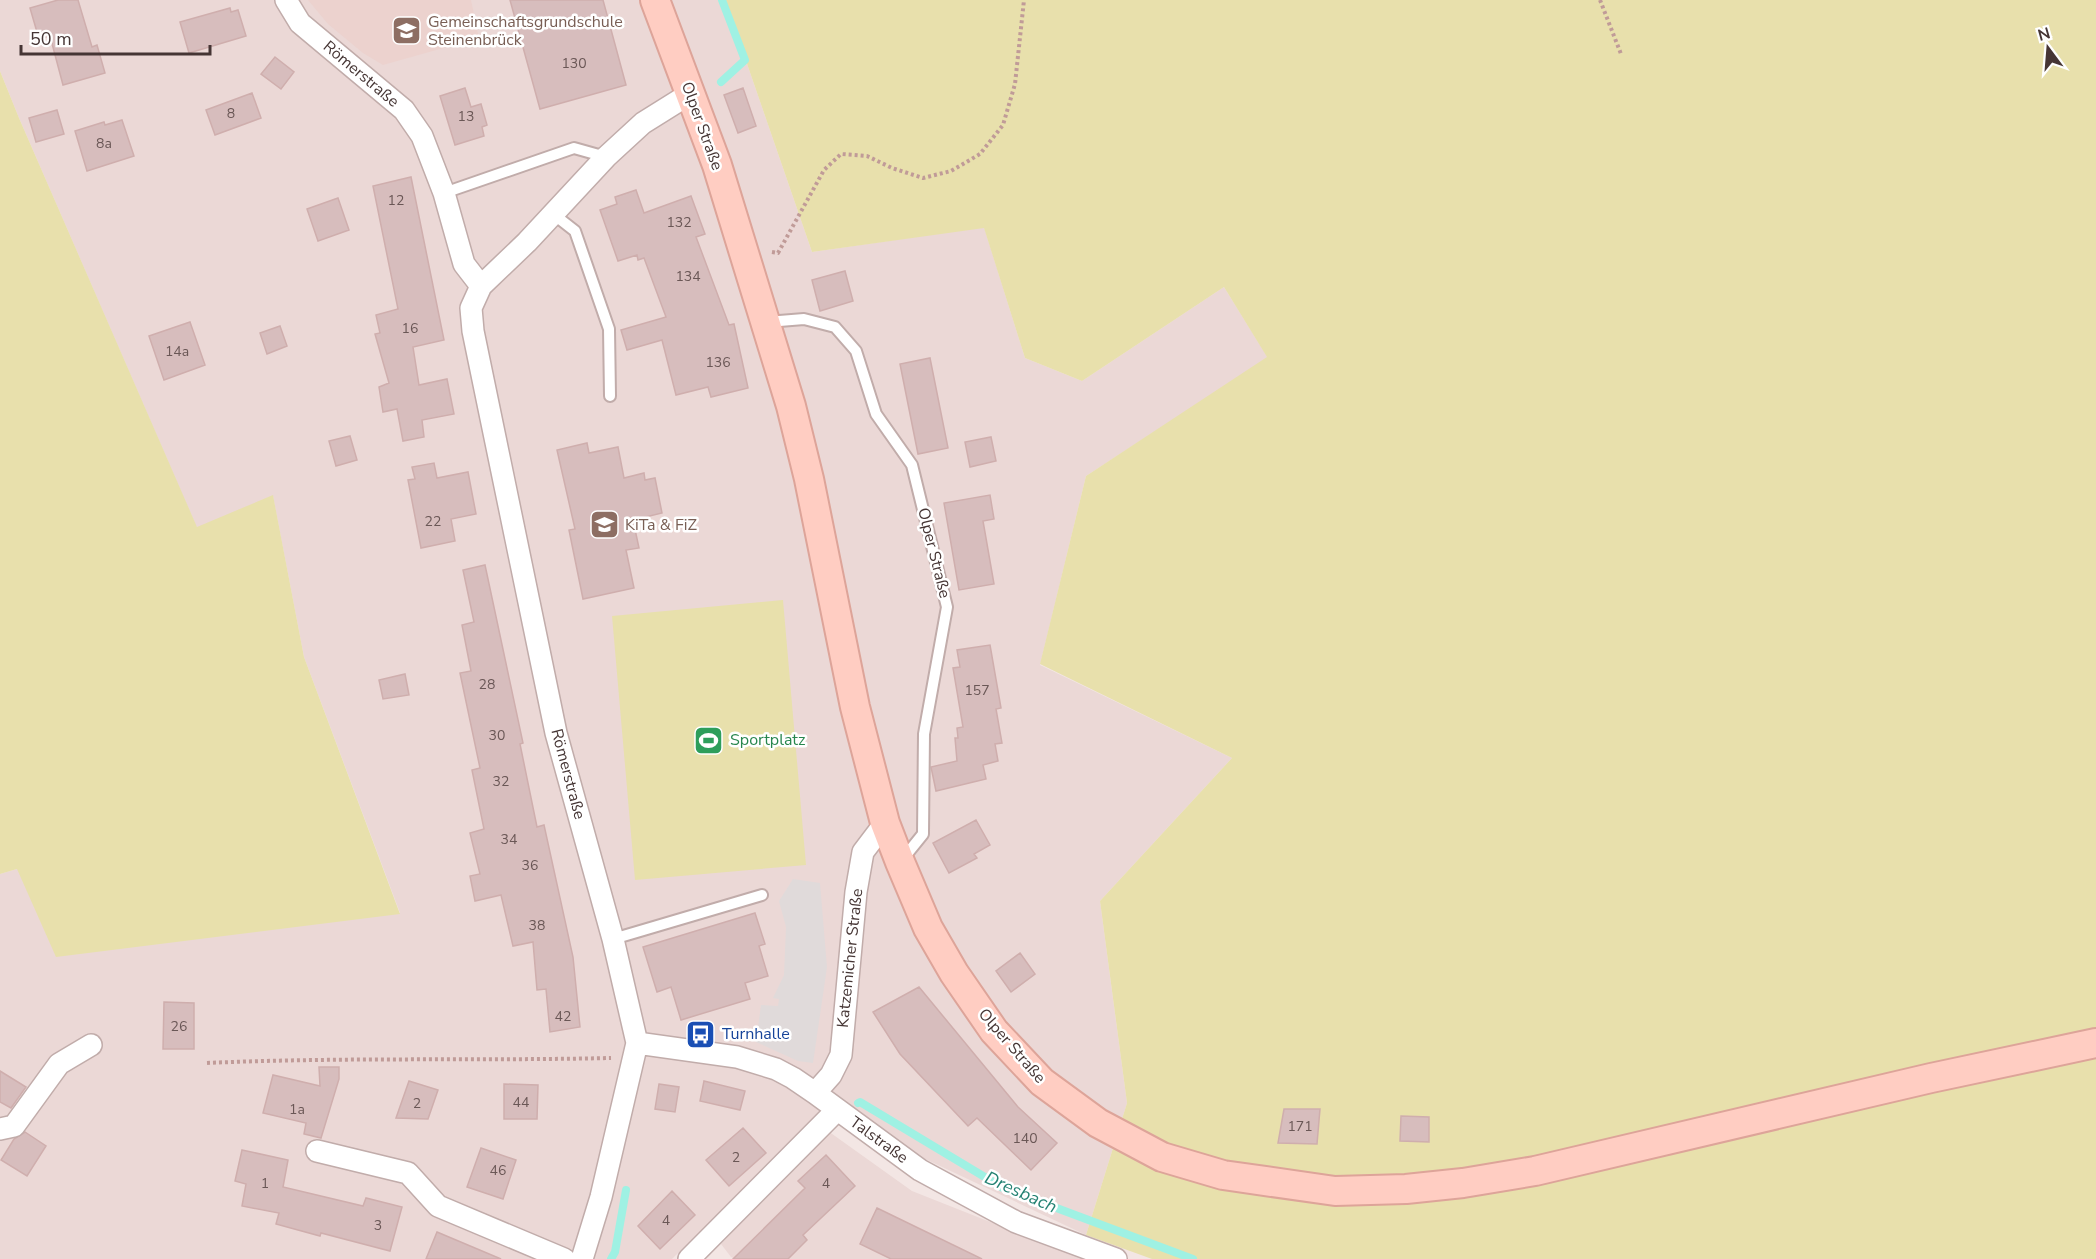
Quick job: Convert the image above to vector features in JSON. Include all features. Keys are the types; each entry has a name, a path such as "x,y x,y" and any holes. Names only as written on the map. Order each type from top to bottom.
{"main road":[{"name":"Olper Straße","path":"655,0 717,165 791,406 809,479 855,707 885,823 900,862 928,928 954,973 994,1030 1042,1082 1098,1123 1162,1157 1223,1175 1335,1191 1406,1189 1463,1184 1535,1171 1931,1078 2096,1043"}],"street":[{"name":"Römerstraße","path":"286,0 300,23 404,110 422,136 444,193 464,264 481,286"},
{"name":"Römerstraße","path":"582,1259 601,1197 636,1050 613,939 556,733 473,331 471,308 481,286 527,242 606,157 643,123 691,93"},
{"name":"Katzemicher Straße","path":"815,1093 831,1075 841,1054 856,892 863,852 885,823"},
{"path":"0,1130 14,1126 59,1064 90,1045"},
{"name":"Talstraße","path":"636,1050 736,1057 776,1069 815,1093 920,1170 1016,1222 1116,1259"},
{"path":"689,1259 837,1110"},
{"path":"317,1151 408,1173 438,1206 564,1259"}],"lane":[{"path":"444,193 574,148 606,157"},
{"path":"552,213 575,231 609,329 610,396"},
{"name":"Olper Straße","path":"766,322 804,319 835,327 856,351 876,414 912,465 947,607 924,734 923,834 900,862"},
{"path":"613,939 762,895"}],"path":[{"path":"742,245 778,253 824,170 841,154 867,156 892,168 923,178 951,171 980,154 1003,124 1015,84 1024,0"},
{"path":"1600,0 1621,54"},
{"path":"207,1064 276,1060 496,1060 636,1050"}],"shaded area":[{"path":"0,0 725,0 812,252 984,227 1025,358 1082,381 1224,287 1268,358 1086,476 1040,665 1232,758 1100,901 1127,1103 1086,1235 921,1157 837,1110 807,1125 672,1259 0,1259 0,874 17,869 400,913 304,657 273,496 197,528 0,71"},
{"name":"Gemeinschaftsgrundschule Steinenbrück","path":"308,0 471,0 479,38 383,65 363,53 328,24"},
{"path":"725,0 2096,0 2096,1259 1152,1259 1086,1235 1127,1103 1100,901 1232,758 1040,664 1086,476 1267,357 1224,287 1082,381 1025,358 984,228 812,252"},
{"path":"0,71 197,527 273,495 304,657 400,914 56,957 17,869 0,874"},
{"name":"Sportplatz","path":"783,600 806,865 635,880 612,616"},
{"path":"793,879 820,883 827,967 813,1063 798,1061 756,1042 761,1005 778,1006 779,999 773,998 784,975 786,927 779,901"},
{"path":"828,1131 912,1191 1084,1259 735,1259 731,1257 721,1244"}],"building":[{"path":"58,0 78,0 92,47 97,45 105,73 63,85 50,36 39,39 30,8"},
{"path":"510,0 603,0 626,85 540,109"},
{"path":"230,8 231,12 238,10 246,36 189,53 180,22"},
{"path":"275,57 294,72 281,89 261,74"},
{"path":"465,88 471,107 481,104 487,125 482,127 484,136 455,145 440,96"},
{"path":"743,88 756,126 738,133 724,95"},
{"path":"252,93 261,118 215,135 206,110"},
{"path":"57,110 64,134 36,142 29,118"},
{"path":"122,120 134,156 87,171 75,131 104,122 105,125"},
{"path":"411,177 444,340 413,347 419,385 447,379 454,414 422,420 424,437 403,441 397,409 383,412 379,387 389,383 375,334 380,333 376,315 398,309 373,186"},
{"path":"636,190 644,213 691,196 705,234 696,237 729,325 734,324 748,388 711,397 708,387 676,395 662,340 627,350 621,330 666,317 644,258 638,260 637,255 618,261 600,210 617,204 615,197"},
{"path":"338,198 349,230 318,241 307,209"},
{"path":"845,271 853,301 820,311 812,280"},
{"path":"190,322 205,365 164,380 149,336"},
{"path":"280,326 287,346 267,354 260,333"},
{"path":"930,358 948,448 918,454 900,364"},
{"path":"350,436 357,460 336,466 329,441"},
{"path":"991,437 996,461 970,467 965,442"},
{"name":"KiTa & FiZ","path":"587,443 589,453 618,447 624,478 644,473 645,480 655,478 662,513 633,520 639,548 626,550 634,588 583,599 569,530 575,529 557,450"},
{"path":"434,463 437,478 468,472 476,514 451,519 455,541 421,548 408,480 415,479 412,467"},
{"path":"990,495 994,519 983,521 994,584 959,590 944,503"},
{"path":"485,565 523,743 520,744 537,827 544,825 573,957 580,1027 550,1032 546,989 537,990 533,942 513,946 501,895 475,901 470,876 480,874 470,833 484,829 472,770 480,768 460,673 471,671 462,625 474,622 463,570"},
{"path":"990,645 1001,708 996,709 1002,743 995,744 998,761 983,765 986,779 936,791 931,767 957,761 955,738 958,738 957,728 963,727 953,668 960,667 957,650"},
{"path":"405,674 409,695 383,699 379,680"},
{"path":"976,820 990,845 974,854 977,858 949,873 933,843"},
{"path":"755,913 765,944 759,946 768,976 745,983 750,999 681,1020 671,987 657,992 643,947"},
{"path":"1020,953 1035,974 1011,992 996,971"},
{"path":"919,987 1018,1107 1057,1143 1031,1170 977,1118 968,1126 900,1054 873,1012"},
{"path":"164,1002 194,1003 194,1049 163,1049"},
{"path":"319,1067 339,1067 339,1079 321,1138 304,1134 306,1123 263,1113 273,1075 320,1086"},
{"path":"0,1071 26,1087 11,1108 0,1102"},
{"path":"409,1081 438,1090 428,1119 396,1118"},
{"path":"704,1081 745,1091 740,1110 700,1101"},
{"path":"504,1084 538,1085 537,1119 504,1119"},
{"path":"659,1084 679,1087 675,1112 655,1109"},
{"path":"1284,1109 1320,1109 1317,1144 1278,1143"},
{"path":"1401,1116 1429,1117 1429,1142 1400,1141"},
{"path":"743,1128 766,1153 729,1186 706,1160"},
{"path":"25,1132 46,1146 27,1176 1,1160 14,1139"},
{"path":"481,1148 516,1160 503,1199 467,1187"},
{"path":"242,1150 288,1160 283,1187 363,1206 366,1198 402,1207 390,1251 276,1224 279,1213 242,1206 246,1184 235,1181"},
{"path":"826,1155 855,1186 803,1235 807,1240 788,1259 733,1259 805,1188 798,1181"},
{"path":"672,1191 695,1215 660,1249 638,1226"},
{"path":"877,1208 982,1259 891,1259 860,1244"},
{"path":"437,1232 501,1259 426,1259"}],"waterway":[{"name":"Dresbach","path":"721,82 745,60 722,0"},
{"name":"Dresbach","path":"858,1103 860,1102 1003,1188 1193,1259"},
{"path":"611,1259 615,1252 626,1190"}],"place":[{"name":"Gemeinschaftsgrundschule Steinenbrück","path":"407,31"},
{"name":"KiTa & FiZ","path":"604,525"},
{"name":"Sportplatz","path":"709,740"},
{"name":"Turnhalle","path":"701,1034"}]}
